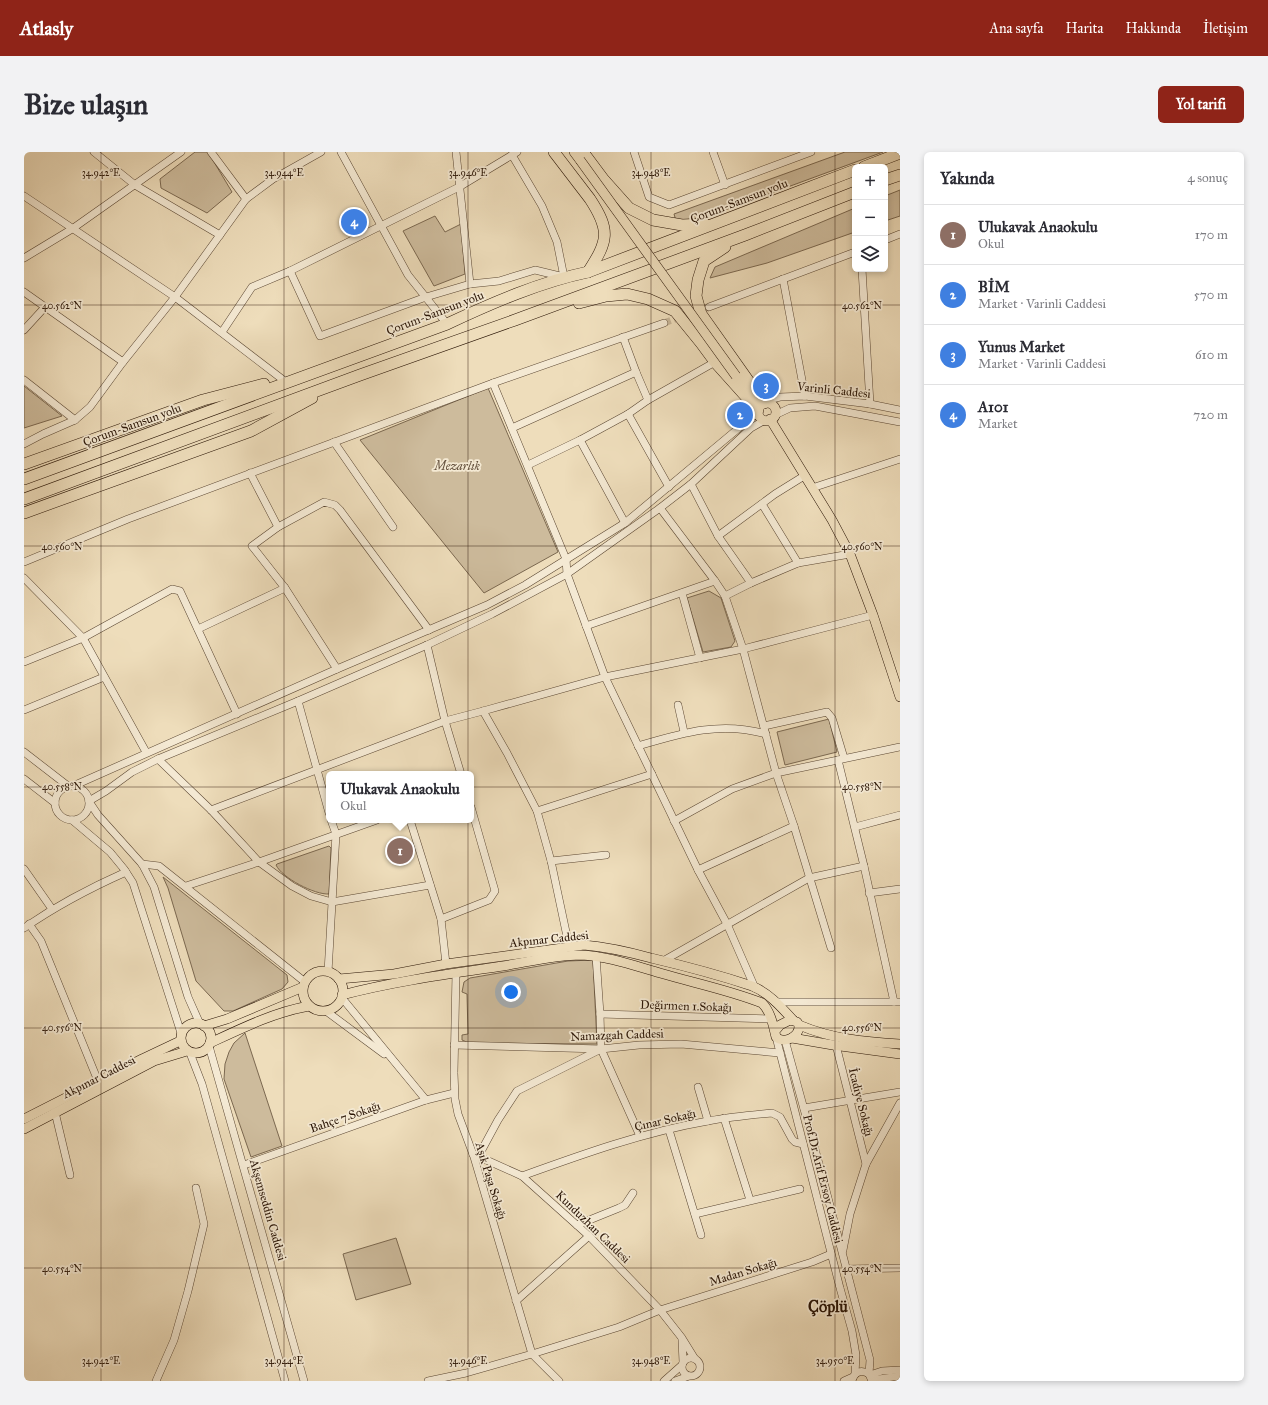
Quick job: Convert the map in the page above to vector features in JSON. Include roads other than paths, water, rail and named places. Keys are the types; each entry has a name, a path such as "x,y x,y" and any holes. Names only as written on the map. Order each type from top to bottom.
{"highway":[{"path":"554,152 590,199 604,225 604,243 600,253 588,272"},
{"path":"872,164 900,153"},
{"path":"582,156 629,208 653,220 682,225 714,224"},
{"name":"Çorum-Samsun yolu","path":"24,479 447,324 478,310 564,277 588,272 852,171"},
{"path":"888,179 900,175"},
{"path":"24,499 348,379 515,320 745,235 852,193"},
{"path":"745,235 704,261 698,280 696,296 701,314 762,407"},
{"path":"515,320 606,296 627,294 648,299 675,311 715,362 762,407"},
{"path":"24,464 203,400 336,364"},
{"path":"24,513 251,431 348,379"}],"main road":[{"path":"574,152 582,156 736,376 762,407 761,418 770,418"},
{"path":"762,407 771,404 774,408 770,418"},
{"path":"770,418 832,520 850,554 873,615 899,692"},
{"name":"Akpınar Caddesi","path":"339,979 394,974 446,964 569,946 599,946 716,975 755,988 760,990 775,1002 796,1022 834,1037 862,1042 900,1044"},
{"name":"Akpınar Caddesi","path":"342,997 373,987 456,973 561,957 580,955 596,956 640,967 762,1003 767,1008 775,1034"},
{"path":"321,971 328,972 335,975 342,984 342,997 336,1007 326,1011 320,1011 309,1006 305,1000 302,994 304,984 309,976 315,973 321,971"},
{"path":"202,1025 227,1019 304,984"},
{"path":"210,1044 209,1031 202,1025 196,1023 187,1026 181,1037 188,1052 203,1052 210,1044 246,1027 293,1009 309,1006"},
{"path":"789,1039 799,1030 796,1022 785,1022 775,1034 781,1040 789,1039 900,1054"},
{"name":"Akpınar Caddesi","path":"24,1119 181,1037"},
{"name":"Akpınar Caddesi","path":"24,1129 154,1062 188,1052"}],"street":[{"path":"94,152 135,185 220,235"},
{"path":"24,258 72,229 181,152"},
{"path":"211,152 246,199"},
{"path":"24,444 75,420 90,407 123,362 175,297 246,199 273,179 321,152"},
{"path":"341,152 408,276 447,324"},
{"path":"456,152 470,284"},
{"path":"634,152 649,196 669,205 811,152"},
{"path":"713,152 725,185"},
{"path":"222,332 252,287 290,271 459,187 514,154 542,206 557,242 564,277 535,270 499,281 470,284 426,297 320,336 290,271"},
{"path":"24,196 175,297 282,379"},
{"path":"888,239 900,234"},
{"path":"709,307 852,253"},
{"path":"862,272 870,404"},
{"path":"783,279 805,396"},
{"path":"24,292 123,362"},
{"path":"24,330 45,307"},
{"path":"24,562 128,519 334,442 494,383 664,323"},
{"path":"623,337 648,400"},
{"path":"528,465 580,440 628,414 648,400 715,362"},
{"path":"512,428 636,372"},
{"path":"24,380 75,420"},
{"path":"494,383 566,559 567,574 605,677 698,870 727,924 755,988"},
{"name":"Varinli Caddesi","path":"762,407 772,399 780,397 805,396 870,404 900,410"},
{"name":"Varinli Caddesi","path":"90,802 132,772 427,644 492,614 567,574 660,508 691,484 750,428 790,408 815,406 900,422"},
{"path":"90,802 84,816 76,820 63,818 55,807 57,794 64,788 487,605 525,585 625,523 762,407"},
{"path":"628,414 669,487"},
{"path":"580,440 625,523"},
{"path":"334,442 393,526"},
{"path":"812,488 900,459"},
{"path":"250,474 278,527"},
{"path":"718,536 804,476"},
{"path":"691,484 718,536 751,583"},
{"path":"337,669 285,588 252,546 278,527 324,502 335,505 340,510 429,630"},
{"path":"762,504 798,563"},
{"path":"660,508 716,581 725,596 743,649 776,773 794,826 831,948"},
{"path":"725,596 798,563 850,554"},
{"path":"24,578 83,638 146,752"},
{"path":"586,626 716,581"},
{"path":"198,629 285,588"},
{"path":"24,662 83,638 172,589 180,591 237,714"},
{"path":"682,593 700,658"},
{"path":"211,810 445,721 605,677 743,649 873,615"},
{"path":"427,644 445,721 460,771"},
{"path":"24,710 104,677"},
{"path":"298,701 326,803"},
{"path":"678,705 684,732"},
{"path":"483,711 537,811 551,861 569,946"},
{"path":"638,746 684,732 715,728 765,730 827,712 832,718 869,893 897,1002 775,1002"},
{"path":"674,821 732,789 776,773 900,747"},
{"path":"24,752 70,786 84,790 98,815 142,864 154,887 188,997 202,1025"},
{"path":"158,760 211,810 259,862 292,886 311,896 332,902 430,885"},
{"path":"537,811 652,774"},
{"path":"24,779 55,802"},
{"path":"855,828 900,815"},
{"path":"441,919 490,900 495,891 474,818"},
{"path":"72,820 110,852 133,883 181,1037"},
{"path":"328,972 336,834 332,823"},
{"path":"186,886 368,823"},
{"path":"411,823 441,919 446,964"},
{"path":"698,870 794,826"},
{"path":"551,861 606,855"},
{"path":"142,864 159,866 186,886 304,984"},
{"path":"663,961 809,878 864,866"},
{"path":"24,869 52,909"},
{"path":"98,1081 41,941 26,926 52,909 95,886 126,872"},
{"path":"869,893 900,889"},
{"path":"596,956 601,1049 640,1136"},
{"name":"Aşık Paşa Sokağı","path":"456,973 454,1093 458,1114 475,1156 532,1354"},
{"path":"342,997 426,1100"},
{"path":"326,1011 394,1062"},
{"name":"Değirmen 1.Sokağı","path":"600,1014 771,1019"},
{"name":"Prof.Dr.Arif Ersoy Caddesi","path":"775,1034 855,1347 856,1355 853,1377"},
{"name":"Prof.Dr.Arif Ersoy Caddesi","path":"789,1039 804,1108 870,1360 871,1377"},
{"name":"Akşemseddin Caddesi","path":"210,1044 304,1381"},
{"name":"Namazgah Caddesi","path":"454,1045 601,1049 639,1045 681,1044 780,1053"},
{"name":"İcadiye Sokağı","path":"836,1045 866,1164"},
{"path":"475,1156 518,1091 601,1049"},
{"path":"188,1052 202,1084 285,1381"},
{"path":"698,1087 708,1121"},
{"path":"804,1108 900,1092"},
{"name":"Bahçe 7.Sokağı","path":"244,1165 426,1100 454,1093"},
{"path":"843,1255 850,1214 866,1164 900,1103"},
{"path":"55,1112 70,1175"},
{"name":"Çınar Sokağı","path":"522,1176 640,1136 724,1118 772,1113 776,1114 780,1117 792,1139 795,1142 803,1144"},
{"path":"724,1118 750,1200"},
{"path":"669,1130 701,1234"},
{"name":"Kunduzhan Caddesi","path":"475,1156 522,1176 578,1225 660,1310 682,1338 695,1359"},
{"path":"156,1381 174,1340 188,1292 204,1224 196,1188"},
{"path":"695,1214 800,1189"},
{"path":"578,1225 625,1205 633,1193"},
{"path":"516,1301 589,1236"},
{"name":"Madan Sokağı","path":"428,1381 466,1373 618,1327 660,1310 812,1262 831,1254"},
{"path":"846,1269 900,1268"},
{"path":"682,1338 682,1371 689,1376"},
{"path":"532,1354 559,1381"},
{"path":"664,1381 688,1359 695,1359 700,1366 699,1372 694,1376 689,1376 675,1381"},
{"path":"871,1377 882,1371 900,1370"},
{"path":"844,1381 862,1371 871,1377 900,1376"},
{"path":"466,1373 468,1381"}],"tunnel":[{"path":"664,323 683,316"}],"place":[{"name":"A101","path":"354,222"},
{"name":"Yunus Market","path":"766,386"},
{"name":"BİM","path":"740,415"},
{"name":"Ulukavak Anaokulu","path":"400,851"}],"district":[{"name":"Çöplü","path":"828,1306"}],"park label":[{"name":"Mezarlık","path":"457,466"}]}
